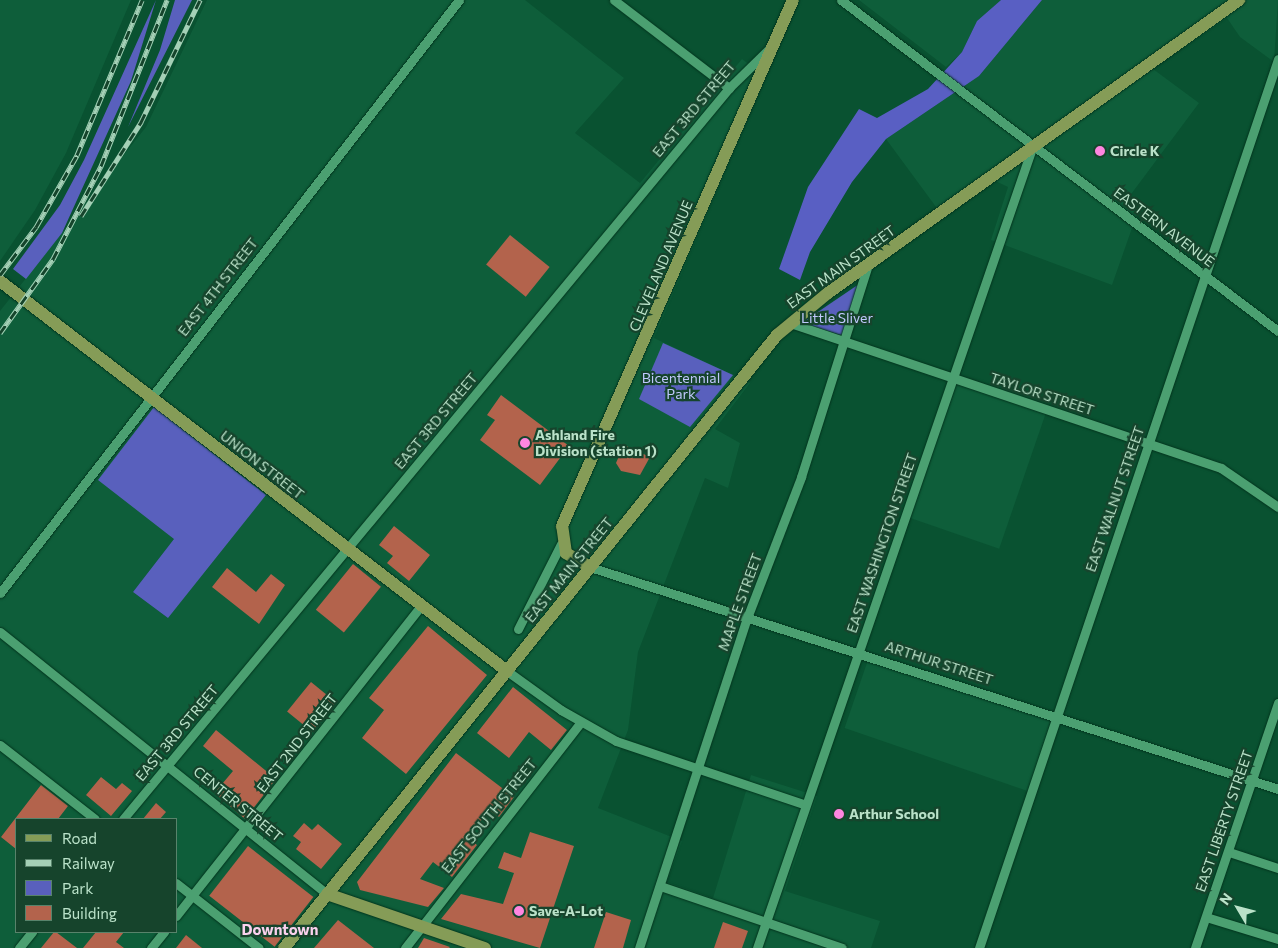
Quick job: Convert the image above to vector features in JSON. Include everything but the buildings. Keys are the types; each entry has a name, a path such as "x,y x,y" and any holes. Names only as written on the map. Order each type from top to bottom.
{"main road":[{"name":"CLEVELAND AVENUE","path":"561,544 562,526 793,0"},
{"name":"EAST MAIN STREET","path":"284,948 590,567 790,323 868,265 1239,0"},
{"name":"UNION STREET","path":"0,281 507,671"},
{"path":"561,544 566,553 590,567"},
{"name":"CENTER STREET","path":"327,894 485,948"}],"street":[{"name":"EAST 4TH STREET","path":"0,593 459,0"},
{"path":"614,0 729,88"},
{"name":"EASTERN AVENUE","path":"841,0 1032,148 1278,331"},
{"name":"EAST 3RD STREET","path":"124,818 729,88 773,45"},
{"name":"EAST WALNUT STREET","path":"979,948 1205,275 1275,76 1278,59"},
{"name":"EAST WASHINGTON STREET","path":"757,948 1032,148"},
{"name":"MAPLE STREET","path":"639,948 747,618 801,477 868,265"},
{"name":"TAYLOR STREET","path":"790,323 843,344 952,381 1149,443 1221,468 1278,507"},
{"name":"CLEVELAND AVENUE","path":"518,629 561,544"},
{"name":"ARTHUR STREET","path":"590,567 747,618 859,651 1278,789"},
{"name":"EAST 2ND STREET","path":"178,914 246,831 421,606"},
{"name":"CENTER STREET","path":"0,632 327,894"},
{"path":"507,671 581,722 624,744 698,771 806,805"},
{"name":"EAST LIBERTY STREET","path":"1196,948 1278,703"},
{"name":"EAST SOUTH STREET","path":"405,948 419,926 581,722"},
{"path":"0,745 94,818"},
{"path":"1229,852 1278,868"},
{"path":"178,885 259,948"},
{"path":"660,886 767,920 842,948"},
{"path":"1206,917 1278,939"},
{"path":"18,948 31,933"},
{"path":"151,948 163,933"}],"shaded area":[{"path":"0,0 131,0 66,153 35,210 0,261"},
{"path":"207,0 525,0 624,78 575,133 640,183 742,59 766,77 654,338 750,383 715,429 740,443 728,488 705,478 638,652 628,730 598,808 682,841 667,882 713,898 751,775 817,796 785,891 880,921 871,948 0,948 0,311 146,127","holes":["174,539 168,618 133,592"]},
{"path":"859,0 1001,0 977,21 962,52 946,67"},
{"path":"1001,0 1042,0 979,76 886,139 852,182 810,252 800,280 779,269 808,187 859,109 877,118 928,89 962,52 977,21"},
{"path":"1042,0 1278,0 1274,62 1240,37 1227,18 1153,69 1199,103 1126,201 1138,211 1112,285 991,240 1008,187 985,176 939,211 886,139 979,76"},
{"path":"955,379 1047,411 999,549 907,517"},
{"path":"869,657 1053,720 1029,791 845,728"}],"green space":[{"path":"156,0 131,81 62,233 26,279 13,269 60,205 84,160"},
{"path":"175,0 192,0 128,127 160,50"},
{"name":"Little Sliver","path":"865,280 847,337 809,325 806,320"},
{"name":"Bicentennial Park","path":"663,343 733,375 690,427 639,399"},
{"path":"154,407 266,495 168,618 133,592 174,539 98,480"}],"railway":[{"path":"0,275 36,227 77,155 142,0"},
{"path":"0,333 53,259 101,166 167,0"},
{"path":"81,216 141,122 200,0"}],"place":[{"name":"Circle K","path":"1100,151"},
{"name":"Ashland Fire Division (station 1)","path":"525,443"},
{"name":"Arthur School","path":"839,814"},
{"name":"Save-A-Lot","path":"519,911"}],"district":[{"name":"Downtown","path":"280,930"}]}
